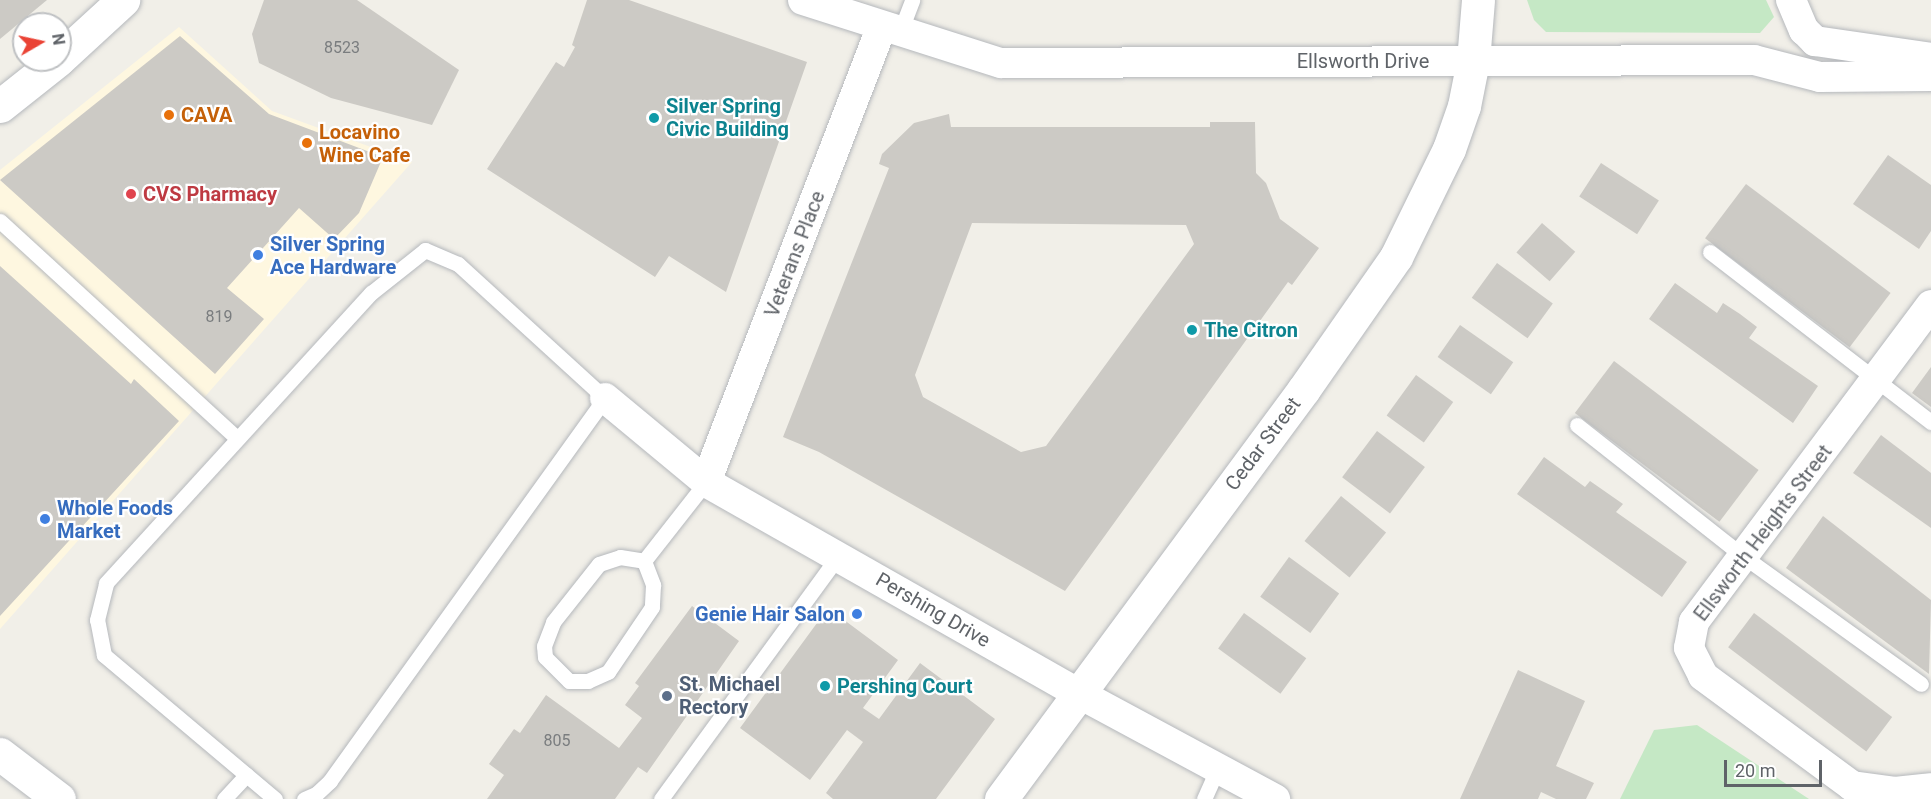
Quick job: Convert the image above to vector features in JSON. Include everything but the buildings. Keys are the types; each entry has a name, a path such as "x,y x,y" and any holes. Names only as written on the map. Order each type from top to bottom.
{"street":[{"path":"72,47 123,0"},
{"name":"Ellsworth Drive","path":"803,0 1001,63 1754,60 1820,77 1931,76"},
{"name":"Cedar Street","path":"1000,799 1304,389 1396,257 1449,149 1473,61 1478,0"},
{"path":"1791,0 1804,30 1815,41 1931,58"},
{"name":"Veterans Place","path":"706,482 891,29"},
{"path":"0,106 43,72"},
{"name":"Ellsworth Heights Street","path":"1931,305 1875,383 1694,622 1689,648 1703,676 1854,793 1931,788"},
{"name":"Pershing Drive","path":"605,398 706,482 1078,693 1275,799"},
{"path":"0,754 59,799"}],"lane":[{"path":"891,29 912,0"},
{"path":"0,221 237,438"},
{"path":"275,799 104,655 97,620 106,583 371,293 425,250 458,264 605,398 330,781 316,794 304,799"},
{"path":"1710,252 1875,383 1931,422"},
{"path":"1577,425 1743,556 1921,684"},
{"path":"644,561 706,482"},
{"path":"661,799 838,556"},
{"path":"620,557 644,561 653,585 652,607 608,672 588,681 569,681 545,657 544,645 553,622 599,564 620,557"},
{"path":"1204,799 1218,768"},
{"path":"224,799 246,775"}],"shaded area":[{"path":"179,27 272,111 412,162 0,629 0,170"}],"green space":[{"path":"1527,0 1766,0 1774,17 1760,33 1546,32 1534,20"},
{"path":"1697,725 1809,799 1620,799 1654,730"}],"place":[{"name":"CAVA","path":"169,115"},
{"name":"Silver Spring Civic Building","path":"654,118"},
{"name":"Locavino Wine Cafe","path":"307,143"},
{"name":"CVS Pharmacy","path":"131,194"},
{"name":"Silver Spring Ace Hardware","path":"258,255"},
{"name":"The Citron","path":"1192,330"},
{"name":"Whole Foods Market","path":"45,519"},
{"name":"Genie Hair Salon","path":"857,614"},
{"name":"Pershing Court","path":"825,686"},
{"name":"St. Michael Rectory","path":"667,696"}]}
